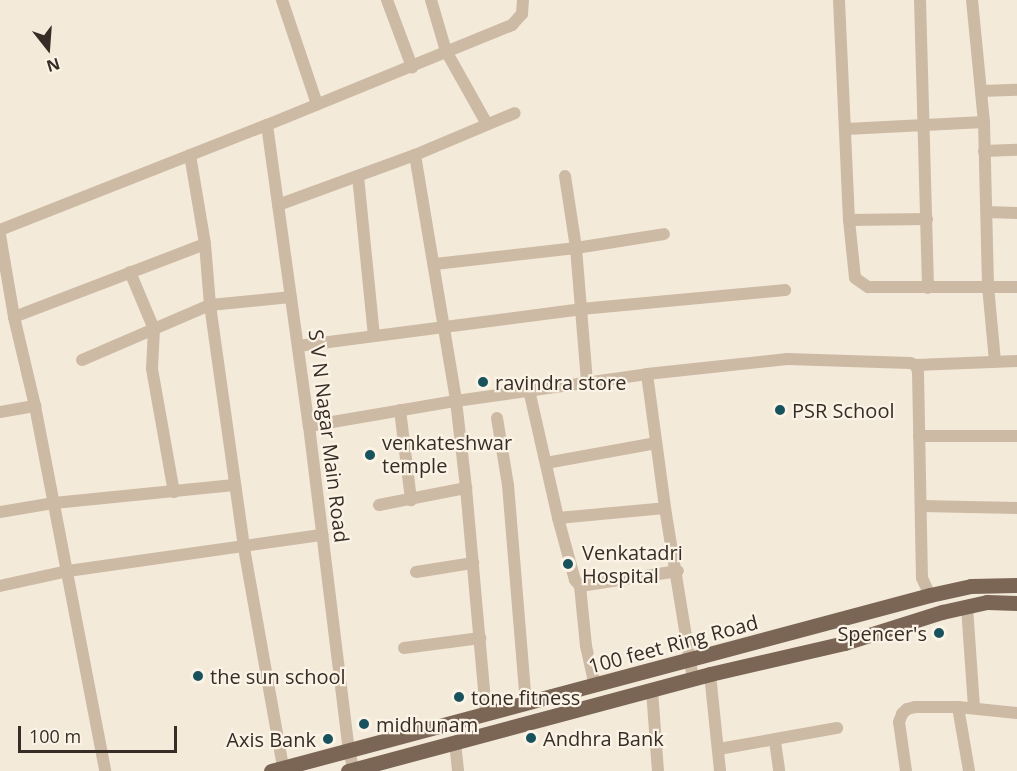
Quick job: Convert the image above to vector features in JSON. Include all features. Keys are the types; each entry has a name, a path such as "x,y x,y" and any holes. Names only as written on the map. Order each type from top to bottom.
{"main road":[{"name":"100 feet Ring Road","path":"277,769 692,661 930,595 971,585 1017,585"},
{"name":"100 feet Ring Road","path":"352,770 710,674 844,643 967,606 987,602 1017,603"}],"street":[{"path":"282,0 317,104"},
{"path":"387,0 412,67"},
{"path":"431,0 446,51 487,124"},
{"path":"0,230 412,67 518,21 522,14 523,0"},
{"path":"839,0 849,220 853,269 860,284 868,287 1017,287"},
{"path":"920,0 928,288"},
{"path":"972,0 984,122 988,286 995,362"},
{"path":"981,91 1017,90"},
{"path":"278,205 415,155 515,113"},
{"path":"846,129 984,122"},
{"name":"S V N Nagar Main Road","path":"267,125 309,426 352,770"},
{"path":"984,151 1017,150"},
{"path":"190,155 205,244 210,305 234,485 277,769"},
{"path":"415,155 435,264 456,401 486,713"},
{"path":"358,176 374,335"},
{"path":"565,176 576,248 588,382"},
{"path":"987,212 1017,213"},
{"path":"849,220 927,219"},
{"path":"435,264 576,248 664,234"},
{"path":"0,235 14,317 35,406 68,571 105,771"},
{"path":"14,317 205,244"},
{"path":"130,272 154,329 152,369 174,492"},
{"path":"298,346 581,309 785,290"},
{"path":"82,360 210,305 291,297"},
{"path":"309,426 529,390 647,374 787,359 900,361 916,365 1017,361"},
{"path":"916,365 922,578 930,595"},
{"path":"647,374 665,508 678,571 693,679"},
{"path":"529,390 558,518 575,580 580,586 586,646 596,686"},
{"path":"0,412 35,406"},
{"path":"400,410 411,500"},
{"path":"497,418 509,493 526,703"},
{"path":"919,436 1017,436"},
{"path":"546,463 656,442"},
{"path":"0,512 54,503 234,485"},
{"path":"379,505 466,488"},
{"path":"921,506 1017,508"},
{"path":"558,518 665,508"},
{"path":"0,586 68,571 244,548 322,535"},
{"path":"416,572 473,563"},
{"path":"580,586 678,571"},
{"path":"967,606 974,708"},
{"path":"404,648 480,638"},
{"path":"710,674 720,771"},
{"path":"652,690 658,771"},
{"path":"906,771 900,735 902,714 915,706 974,708 1017,713"},
{"path":"958,707 969,771"},
{"path":"719,749 775,741 837,728"},
{"path":"775,741 779,771"},
{"path":"454,742 458,771"}],"place":[{"name":"ravindra store","path":"483,382"},
{"name":"PSR School","path":"780,410"},
{"name":"venkateshwar temple","path":"370,455"},
{"name":"Venkatadri Hospital","path":"568,564"},
{"name":"Spencer's","path":"939,633"},
{"name":"the sun school","path":"198,676"},
{"name":"tone fitness","path":"459,697"},
{"name":"midhunam","path":"364,724"},
{"name":"Andhra Bank","path":"531,738"},
{"name":"Axis Bank","path":"328,739"}]}
